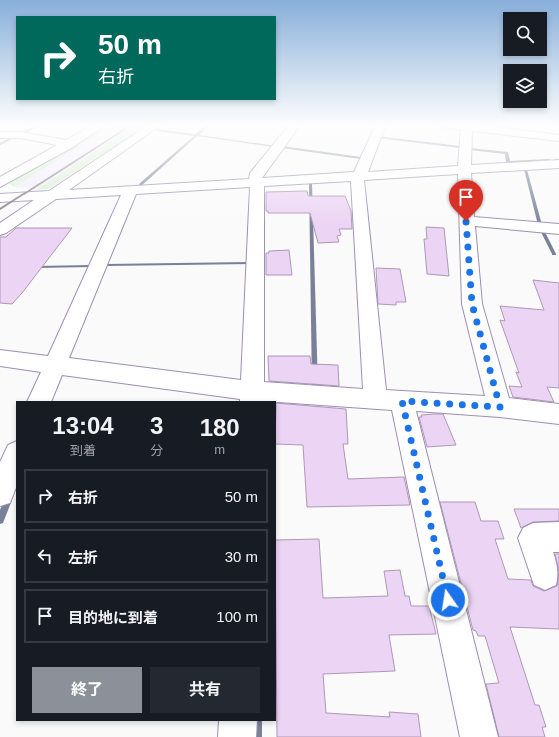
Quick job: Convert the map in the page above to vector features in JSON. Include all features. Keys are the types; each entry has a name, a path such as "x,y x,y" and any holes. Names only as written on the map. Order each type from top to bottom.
{"street":[{"path":"0,183 44,158"},
{"path":"0,230 107,158"},
{"path":"252,396 255,176 269,158"},
{"path":"366,158 358,177 388,400 479,737"},
{"path":"465,158 466,221 472,304 500,407"},
{"path":"0,198 559,164"},
{"path":"39,401 130,191"},
{"path":"466,221 559,229"},
{"path":"0,358 55,365 252,396 388,400 500,407 559,414"},
{"path":"0,492 16,455"},
{"path":"545,574 533,538 559,537"},
{"path":"237,737 238,721"}],"shaded area":[{"path":"51,158 96,158 48,189 14,187 9,183"}],"green space":[{"path":"51,158 60,158 14,187 9,183"},
{"path":"84,158 96,158 48,189 36,190"}],"building":[{"path":"307,191 308,196 345,196 351,211 352,229 339,229 341,235 337,236 339,242 318,243 310,213 268,213 268,211 266,211 266,192"},
{"path":"426,227 444,228 449,276 427,274 424,239 427,239"},
{"path":"16,228 72,228 12,304 0,303 0,237 6,237"},
{"path":"289,250 292,275 266,275 266,253 269,253 269,251"},
{"path":"376,268 400,269 406,302 396,302 396,305 378,304"},
{"path":"533,280 559,283 559,388 547,387 554,402 513,397 509,386 522,387 516,372 519,373 500,320 505,321 500,306 544,310"},
{"path":"268,356 310,356 311,364 338,365 339,386 269,381"},
{"path":"276,403 346,409 348,444 343,444 348,479 404,477 410,505 307,507 303,445 276,444"},
{"path":"443,414 456,445 427,447 419,417 422,417 421,415"},
{"path":"440,502 475,502 481,521 498,521 504,539 495,539 508,579 531,580 533,586 544,591 557,586 559,572 559,629 510,627 535,705 539,705 546,727 542,727 545,737 499,737 486,684 499,683 485,636 478,636 476,631 473,630"},
{"path":"514,509 559,509 559,521 533,522 521,528"},
{"path":"319,539 323,598 388,596 384,571 400,570 405,596 409,596 411,606 429,606 436,634 389,635 395,671 323,674 326,713 390,717 389,712 418,714 421,737 277,737 276,540"},
{"path":"555,554 559,554 559,572"}],"waterway":[{"path":"140,185 170,158"},
{"path":"508,158 508,162 549,160"},
{"path":"525,170 540,225"},
{"path":"310,183 315,388"},
{"path":"542,230 554,254"},
{"path":"106,265 249,263"},
{"path":"36,267 90,266"},
{"path":"0,520 8,500"},
{"path":"257,721 257,737"}],"railway":[{"path":"24,194 79,158"},
{"path":"0,209 25,193"}],"route":[{"path":"448,600 402,401 500,407 472,304 466,221"}]}
